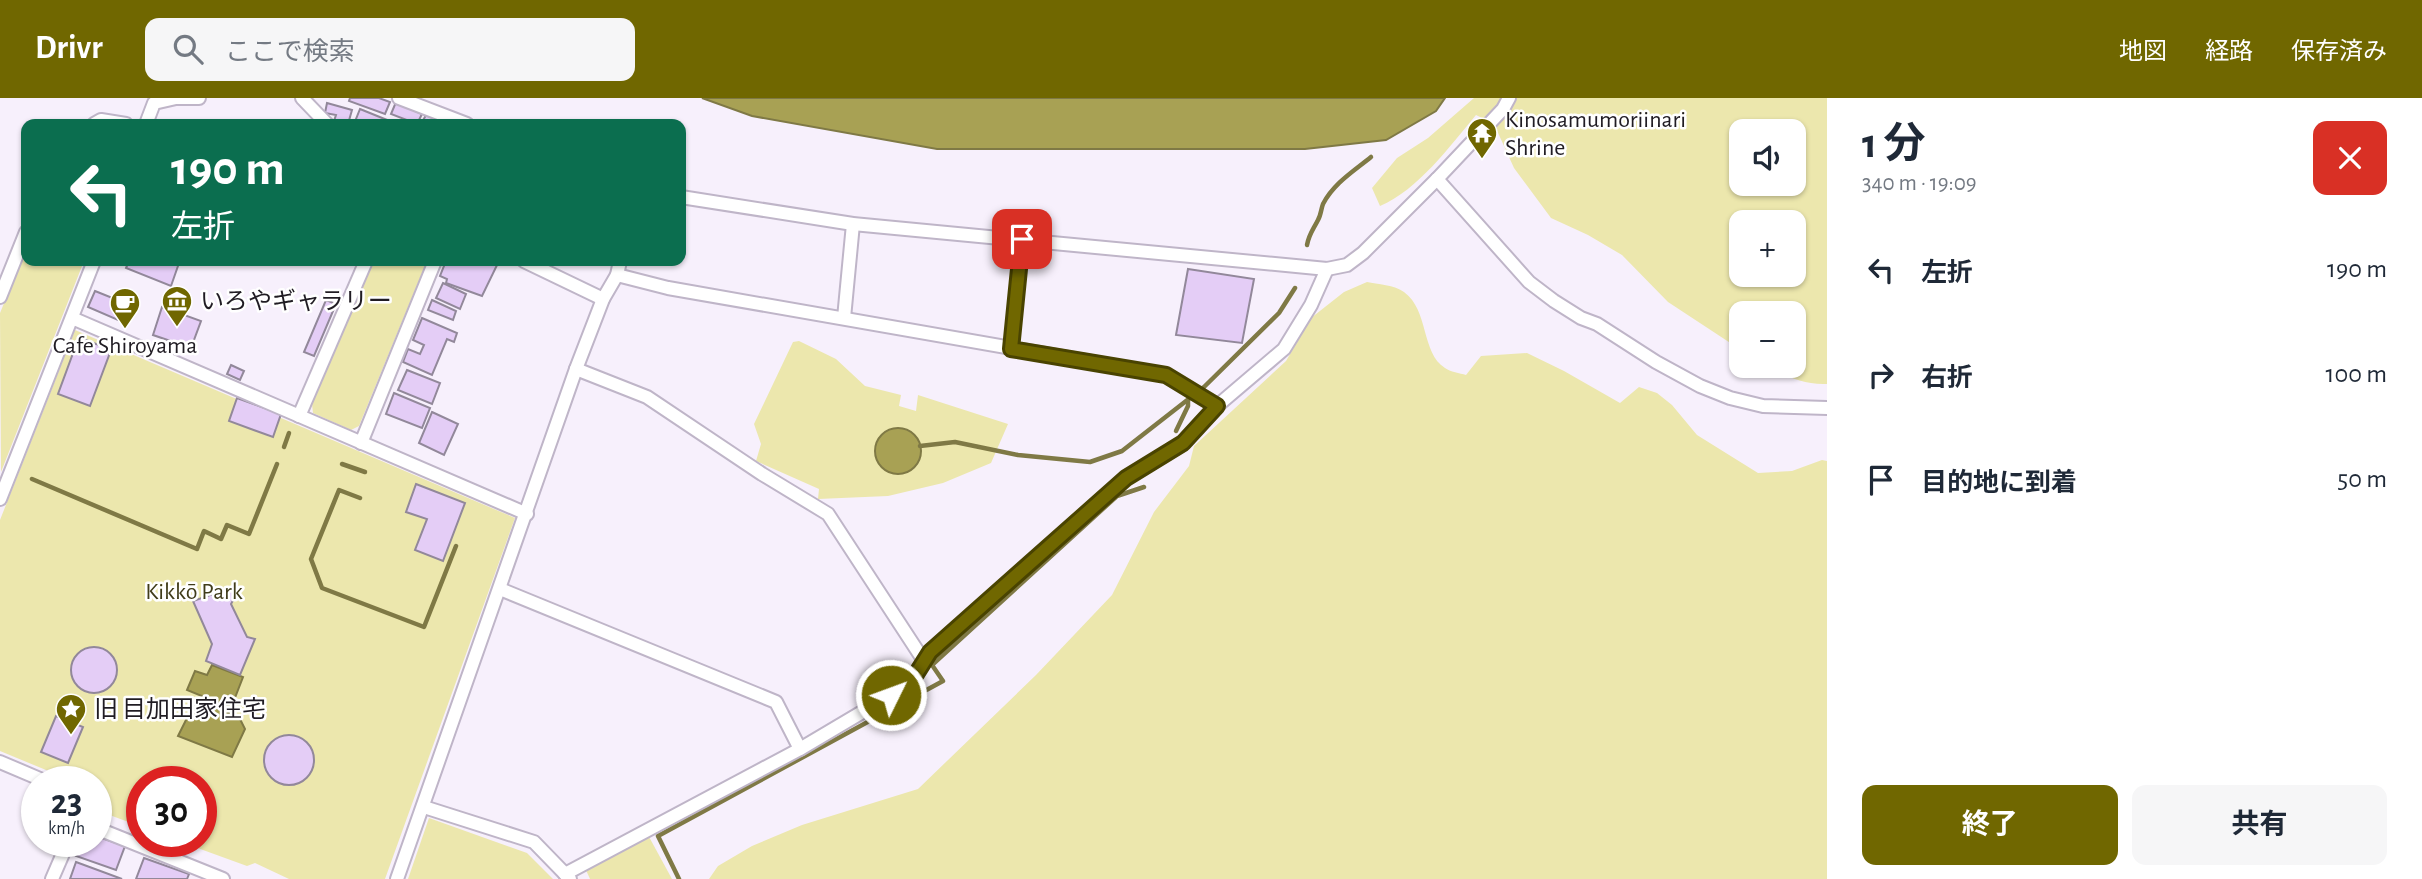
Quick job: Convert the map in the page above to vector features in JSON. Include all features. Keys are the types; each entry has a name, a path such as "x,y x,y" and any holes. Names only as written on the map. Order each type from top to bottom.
{"street":[{"path":"148,119 154,103 176,98 200,98"},
{"path":"302,98 322,119"},
{"path":"399,98 454,119"},
{"path":"686,198 853,224 1327,269 1346,265 1363,253 1503,109 1509,98"},
{"path":"1437,179 1529,282 1581,318 1597,324 1656,362 1700,386 1730,398 1763,407 1827,408"},
{"path":"844,318 853,224"},
{"path":"1011,349 1022,239"},
{"path":"0,298 21,245"},
{"path":"0,499 4,480 92,266"},
{"path":"299,416 364,266"},
{"path":"361,443 433,266"},
{"path":"534,266 603,299"},
{"path":"397,879 576,369 619,266"},
{"path":"424,807 534,842 568,877 800,749 891,695 913,679 930,652 1089,510 1126,478 1183,443 1217,406 1284,349 1311,305 1327,269"},
{"path":"617,275 668,288 1166,375 1217,406"},
{"path":"72,318 527,514"},
{"path":"576,369 647,397 762,474 828,514 924,661"},
{"path":"500,589 776,702 800,749"},
{"path":"0,762 21,771"},
{"path":"112,834 223,879"},
{"path":"52,879 62,857"}],"green space":[{"path":"1474,98 1827,98 1827,384 1791,378 1806,378 1806,301 1729,301 1729,342 1668,302 1622,255 1551,218 1514,168 1494,124 1476,115 1420,178 1394,199 1380,206 1372,188 1397,158 1428,138"},
{"path":"21,262 21,266 82,266 1,472 0,313"},
{"path":"370,266 425,266 359,426 351,430 313,413 312,404"},
{"path":"1367,282 1396,288 1412,300 1418,309 1432,352 1437,361 1450,370 1466,375 1481,356 1527,353 1620,403 1639,387 1657,393 1672,405 1697,435 1758,473 1792,471 1822,460 1827,461 1827,879 709,879 718,866 752,846 802,825 918,789 1036,675 1112,595 1154,512 1189,466 1194,446 1286,361 1311,318 1344,292"},
{"name":"Kikkō Park","path":"75,330 515,518 385,879 289,879 255,863 247,866 217,855 217,766 126,766 126,821 112,816 112,766 36,766 0,751 0,520"},
{"path":"799,341 836,359 865,386 901,395 899,406 916,411 918,395 1008,424 991,463 943,483 888,496 818,499 819,489 756,461 761,444 754,424 793,342"},
{"path":"429,818 527,853 553,879 408,879"},
{"path":"648,835 672,879 590,879 586,870"}],"shaded area":[{"path":"702,98 1445,98 1436,111 1386,140 1305,149 937,149 752,116"},
{"path":"898,428 914,435 921,451 914,467 898,474 882,467 875,451 882,435"},
{"path":"212,665 243,677 231,708 187,690 195,671 207,675"},
{"path":"196,700 239,717 245,729 232,757 178,736"}],"building":[{"path":"350,98 379,98 390,102 385,114 349,101"},
{"path":"396,102 422,114 420,119 404,119 391,114"},
{"path":"327,103 352,110 349,119 335,119 336,115 325,113"},
{"path":"360,109 385,119 356,119"},
{"path":"127,266 178,266 171,286 126,268"},
{"path":"444,266 497,266 482,296 446,283 447,279 440,276"},
{"path":"1188,269 1254,279 1242,343 1176,335"},
{"path":"443,283 466,294 460,309 436,298"},
{"path":"95,291 125,303 118,320 88,307"},
{"path":"326,300 336,304 314,356 304,352"},
{"path":"432,300 456,311 453,320 428,310"},
{"name":"いろやギャラリー","path":"162,307 201,321 191,348 153,335"},
{"path":"422,318 457,333 454,342 447,339 432,375 403,362 408,349 420,354 424,345 413,340"},
{"path":"79,337 111,350 90,406 58,394"},
{"path":"231,365 244,371 240,380 227,374"},
{"path":"407,370 440,383 432,404 398,390"},
{"path":"394,393 430,408 422,428 386,414"},
{"path":"237,398 281,414 273,437 229,421"},
{"path":"432,412 458,424 444,455 419,443"},
{"path":"416,484 465,503 443,561 415,550 427,519 406,512"},
{"path":"233,587 236,595 231,604 247,637 255,639 240,675 206,661 212,644 193,601"},
{"path":"94,647 110,654 117,670 110,686 94,693 78,686 71,670 78,654"},
{"path":"56,716 83,727 68,763 41,752"},
{"path":"289,735 306,743 314,760 306,777 289,785 272,777 264,760 272,743"},
{"path":"112,842 125,846 116,870 79,857 112,857"},
{"path":"144,858 189,874 187,879 136,879"},
{"path":"76,862 122,879 70,879"}],"waterway":[{"path":"1307,245 1323,204 1333,190 1371,157"},
{"path":"920,446 955,442 1018,455 1090,462 1122,451 1204,387 1279,313 1295,288"},
{"path":"1176,431 1188,406 1188,400"},
{"path":"284,447 289,433"},
{"path":"32,479 197,549 204,531 221,539 227,525 249,534 277,464"},
{"path":"342,464 365,472"},
{"path":"679,879 658,836 943,681 932,665 1117,496 1144,487"},
{"path":"360,498 339,490 311,559 322,588 424,627 456,546"}],"place":[{"name":"Kinosamumoriinari Shrine","path":"1482,160"},
{"name":"いろやギャラリー","path":"177,328"},
{"name":"Cafe Shiroyama","path":"125,330"},
{"name":"旧 目加田家住宅","path":"71,736"}],"route":[{"path":"891,695 913,679 930,652 1089,510 1126,478 1183,443 1217,406 1166,375 1011,349 1022,239"}]}
